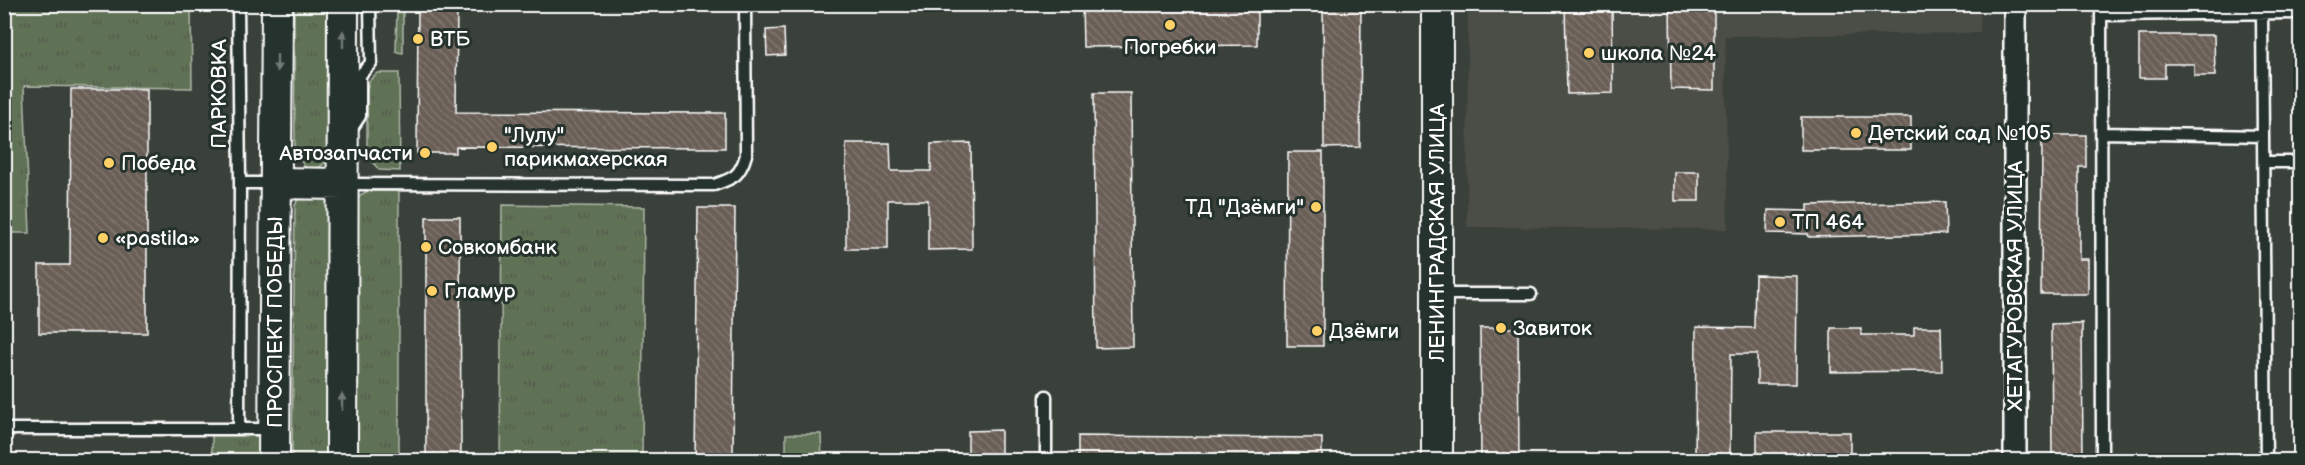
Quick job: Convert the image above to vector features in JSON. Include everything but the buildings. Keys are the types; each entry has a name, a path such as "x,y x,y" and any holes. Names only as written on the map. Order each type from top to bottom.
{"main road":[{"name":"ПРОСПЕКТ ПОБЕДЫ","path":"274,460 277,4"},
{"path":"342,460 343,4"},
{"name":"ЛЕНИНГРАДСКАЯ УЛИЦА","path":"1437,4 1437,460"},
{"path":"276,183 343,184"}],"street":[{"name":"ХЕТАГУРОВСКАЯ УЛИЦА","path":"2015,460 2016,4"}],"lane":[{"name":"ПАРКОВКА","path":"238,4 239,429"},
{"path":"343,141 360,116 360,75 370,63 370,4"},
{"path":"343,184 714,185 731,180 742,170 746,155 745,4"},
{"path":"2102,460 2101,10 2262,14 2288,9 2301,13"},
{"path":"2262,14 2266,460"},
{"path":"2102,133 2264,136"},
{"path":"2264,162 2301,162"},
{"path":"240,183 276,183"},
{"path":"1436,294 1531,294"},
{"path":"1046,396 1046,460"},
{"path":"4,429 274,429"}],"shaded area":[{"path":"1468,5 1980,5 1980,33 1725,36 1728,229 1467,227"}],"green space":[{"path":"5,4 191,5 192,88 24,86 30,233 5,233"},
{"path":"294,5 331,5 328,160 316,168 306,168 295,153"},
{"path":"397,5 403,5 403,53 396,52"},
{"path":"377,73 399,73 400,171 379,170 367,155 367,89 369,81"},
{"path":"368,191 399,191 399,460 351,460 354,206 360,195"},
{"path":"300,194 329,198 331,460 292,460 295,206"},
{"path":"502,205 644,207 642,460 500,460"},
{"path":"786,434 821,434 822,460 786,460"},
{"path":"212,435 260,437 271,460 212,460"}],"place":[{"name":"Погребки","path":"1170,25"},
{"name":"ВТБ","path":"418,39"},
{"name":"школа №24","path":"1589,53"},
{"name":"Детский сад №105","path":"1856,133"},
{"name":"\"Лулу\" парикмахерская","path":"492,147"},
{"name":"Автозапчасти","path":"425,153"},
{"name":"Победа","path":"109,163"},
{"name":"ТД \"Дзёмги\"","path":"1316,207"},
{"name":"ТП 464","path":"1780,222"},
{"name":"«pastila»","path":"103,238"},
{"name":"Совкомбанк","path":"426,247"},
{"name":"Гламур","path":"432,291"},
{"name":"Завиток","path":"1501,328"},
{"name":"Дзёмги","path":"1317,331"}]}
